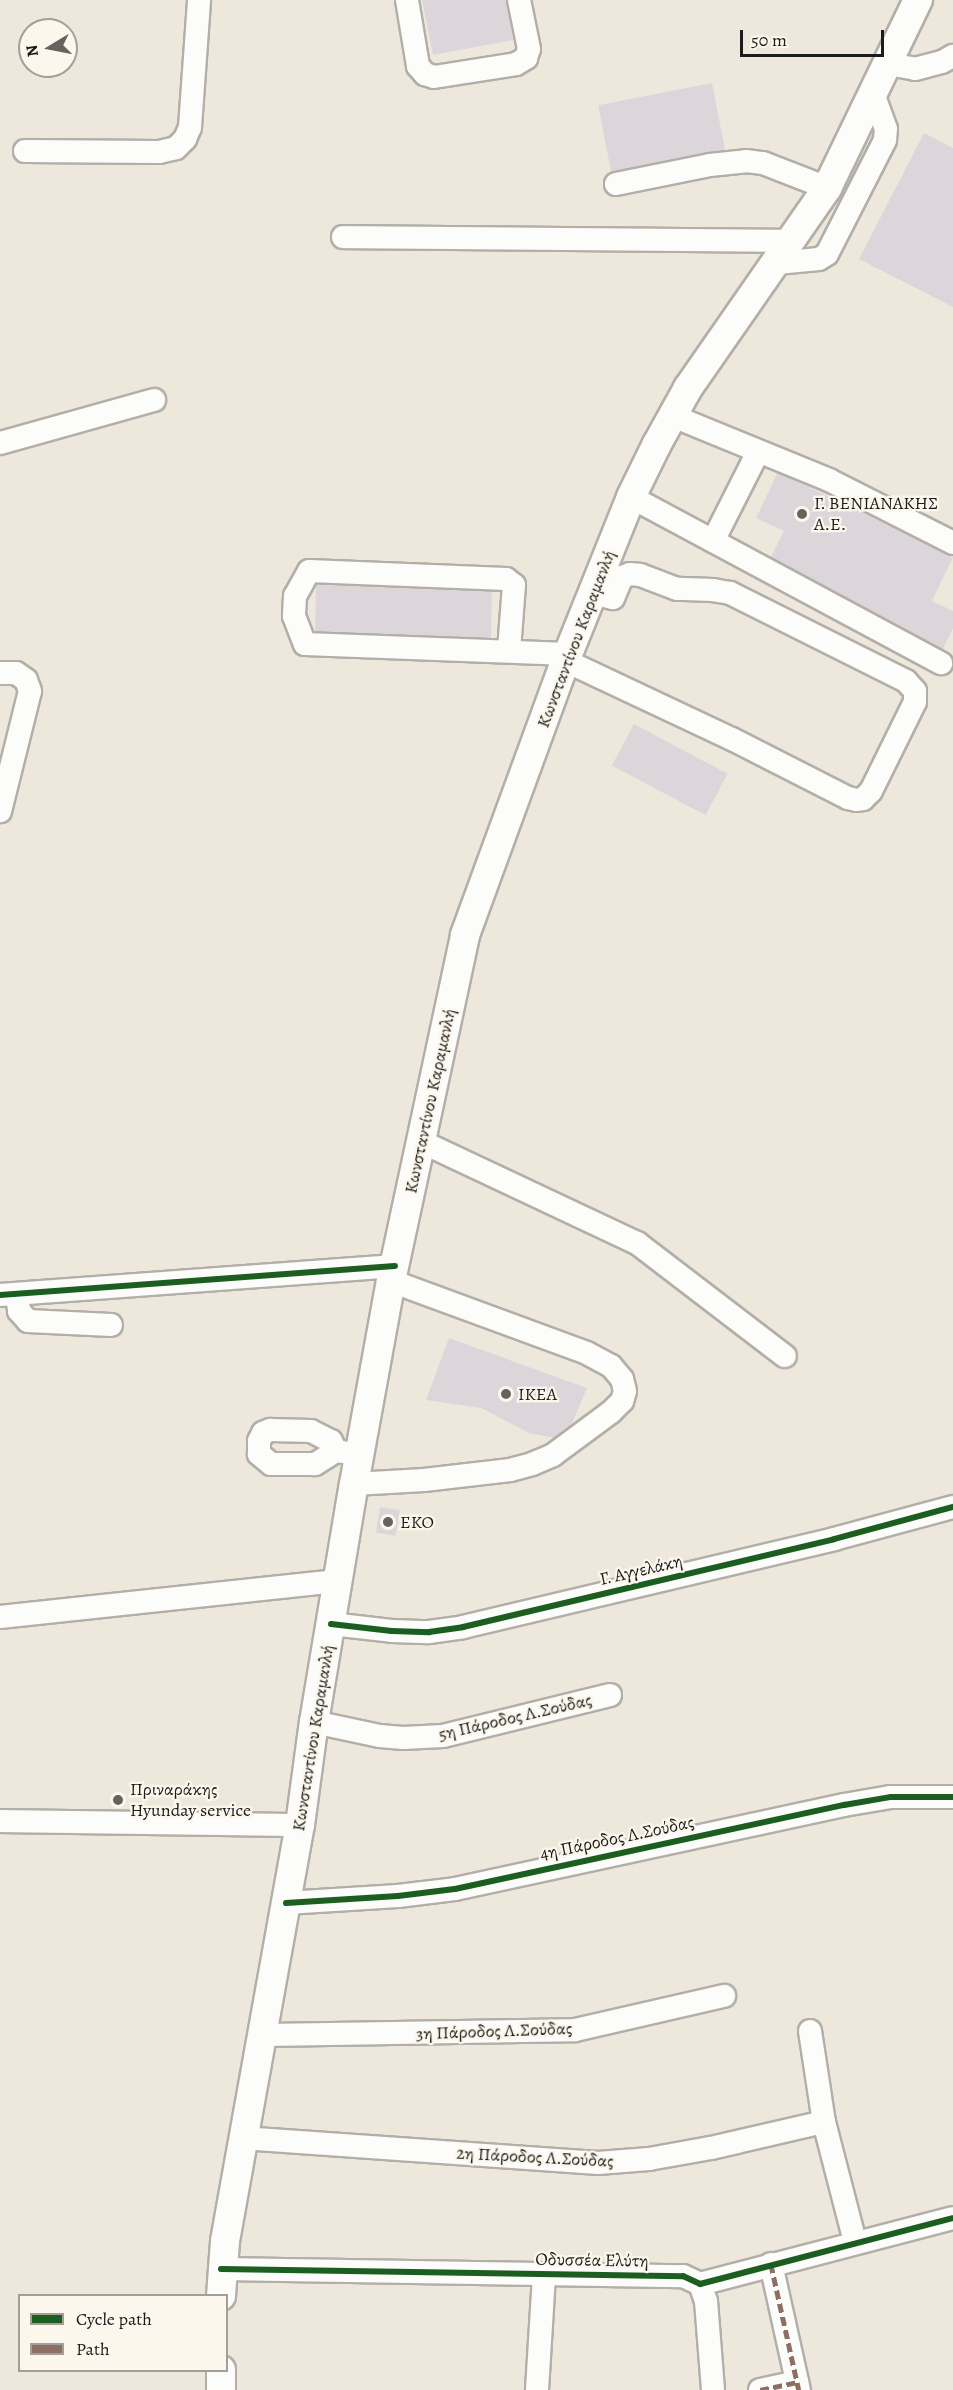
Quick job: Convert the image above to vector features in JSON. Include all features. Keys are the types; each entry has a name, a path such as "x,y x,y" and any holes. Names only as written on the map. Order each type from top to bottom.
{"main road":[{"name":"Κωνσταντίνου Καραμανλή","path":"221,2282 242,2138 300,1825 314,1722 354,1484 348,1453 393,1273 465,935 567,658 631,497 688,388 827,189 918,0"},
{"path":"221,2372 221,2390"}],"street":[{"path":"25,151 159,152 176,148 185,139 190,127 199,0"},
{"path":"406,0 418,66 425,75 434,78 516,64 526,58 529,49 519,0"},
{"path":"888,64 915,69 942,62 953,56"},
{"path":"343,237 784,252 819,259 827,254 885,140 886,129 873,94"},
{"path":"616,184 710,165 746,161 763,163 827,189"},
{"path":"0,443 154,400"},
{"path":"673,416 829,480 953,543"},
{"path":"713,541 758,452"},
{"path":"631,497 941,663"},
{"path":"509,650 514,585 506,579 309,571 295,596 294,616 305,644 509,650 567,658 848,798 857,800 871,791 915,702 915,691 906,681 730,593 677,589 640,575 630,574 622,577 613,598 592,593"},
{"path":"0,673 16,673 26,680 30,691 0,811"},
{"path":"422,1142 637,1243 785,1356"},
{"path":"111,1325 28,1322 9,1294 393,1273 587,1353 611,1366 622,1378 625,1391 622,1401 611,1412 553,1455 532,1464 510,1470 354,1484"},
{"name":"Γ. Αγγελάκη","path":"331,1624 392,1631 429,1632 463,1627 823,1542 953,1507"},
{"path":"0,1617 339,1581"},
{"name":"5η Πάροδος Λ.Σούδας","path":"314,1722 392,1737 443,1736 610,1695"},
{"name":"4η Πάροδος Λ.Σούδας","path":"286,1903 398,1896 454,1888 844,1805 891,1797 953,1797"},
{"path":"0,1821 300,1825"},
{"name":"3η Πάροδος Λ.Σούδας","path":"260,2035 575,2030 724,1996"},
{"path":"810,2031 824,2122 855,2242"},
{"name":"2η Πάροδος Λ.Σούδας","path":"242,2138 598,2163 649,2159 711,2148 824,2122"},
{"path":"713,2390 706,2301 700,2284 953,2218"},
{"path":"760,2390 798,2386 771,2264"},
{"path":"537,2390 544,2274"},
{"name":"Οδυσσέα Ελύτη","path":"221,2282 544,2274 683,2276 700,2284"}],"building":[{"path":"422,0 506,0 513,40 433,55"},
{"path":"712,83 726,153 612,175 598,105"},
{"path":"924,133 953,148 953,307 859,259"},
{"path":"778,472 953,557 932,601 953,611 953,628 942,651 767,565 784,531 756,518"},
{"path":"316,585 492,588 491,642 315,639"},
{"path":"634,724 728,774 706,815 612,765"},
{"name":"IKEA","path":"449,1338 587,1388 565,1440 529,1433 481,1408 426,1400"},
{"path":"380,1507 400,1510 396,1536 376,1533"}],"marked path":[{"path":"771,2264 799,2390"},
{"path":"760,2390 797,2382"}],"cycle path":[{"path":"0,1295 395,1266"},
{"path":"331,1624 392,1631 429,1632 463,1627 834,1539 953,1507"},
{"path":"286,1903 398,1896 455,1889 844,1805 891,1797 953,1797"},
{"path":"221,2269 683,2276 700,2284 953,2218"}],"place":[{"name":"Γ. ΒΕΝΙΑΝΑΚΗΣ A.E.","path":"802,514"},
{"name":"IKEA","path":"506,1394"},
{"name":"EKO","path":"388,1522"},
{"name":"Πριναράκης Hyunday service","path":"118,1800"}]}
